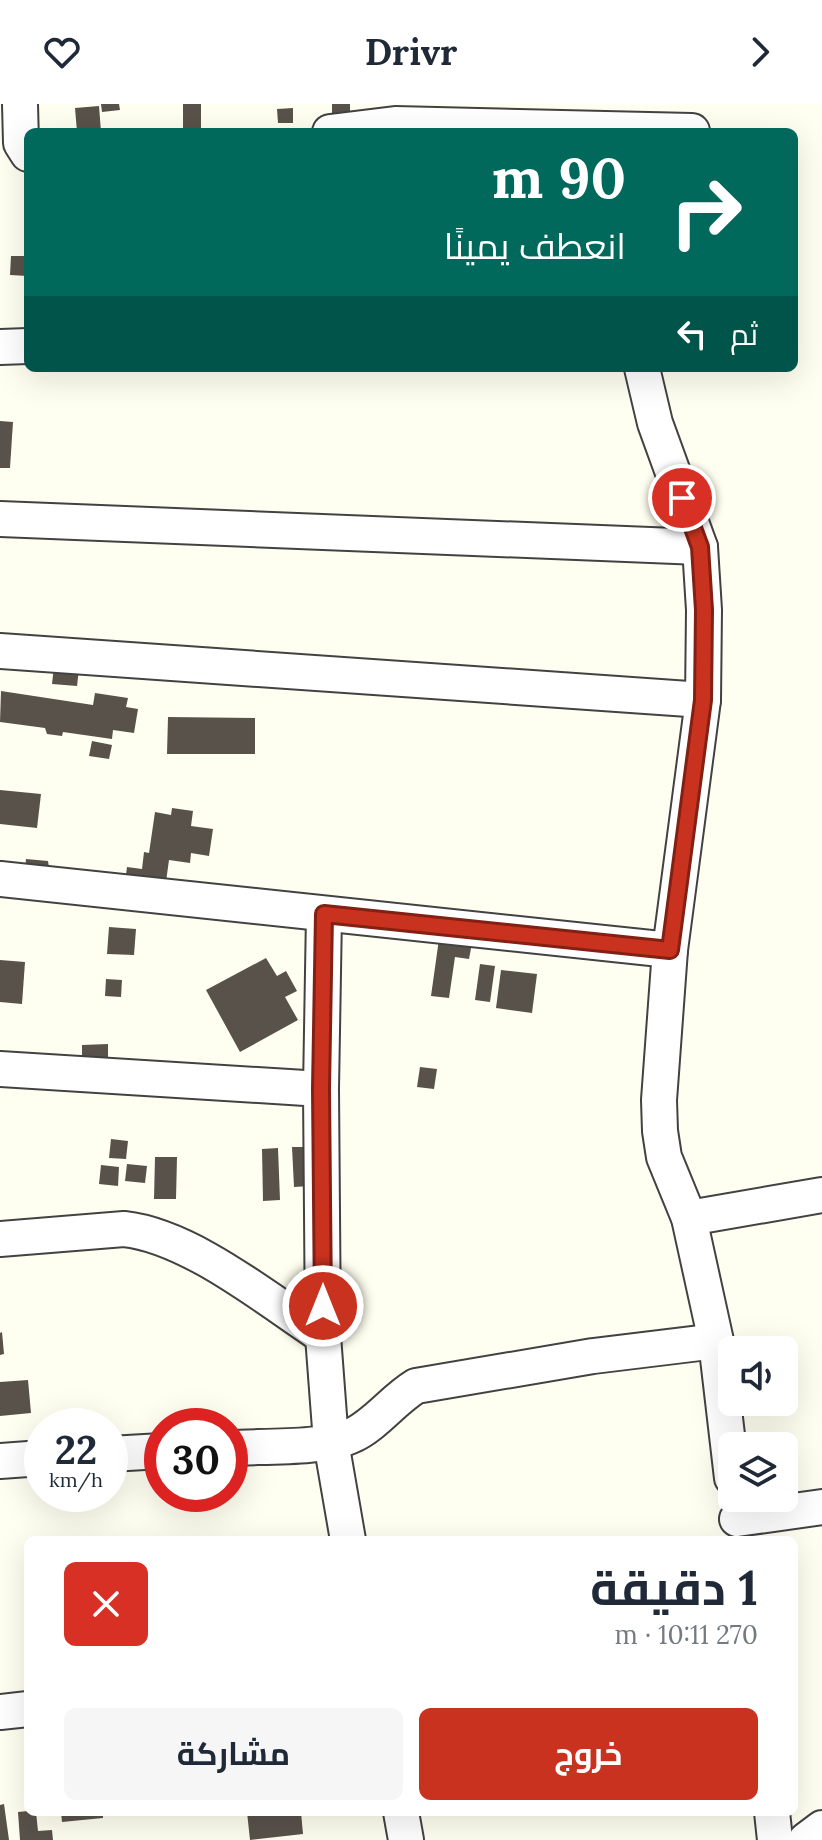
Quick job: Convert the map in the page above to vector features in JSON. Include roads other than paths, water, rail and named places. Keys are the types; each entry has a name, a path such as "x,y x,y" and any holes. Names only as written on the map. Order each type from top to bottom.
{"street":[{"path":"20,104 21,143 24,148"},
{"path":"693,128 699,104"},
{"path":"362,128 395,124 544,128"},
{"path":"0,347 24,346"},
{"path":"643,372 655,423 700,547 704,610 703,700 670,950 659,1100 664,1157 689,1218 716,1341 727,1432"},
{"path":"0,519 700,547"},
{"path":"0,651 703,700"},
{"path":"0,879 670,950"},
{"path":"324,914 321,1089 323,1336 331,1442 347,1536"},
{"path":"0,1069 321,1089"},
{"path":"689,1218 822,1195"},
{"path":"0,1239 124,1229 141,1231 203,1257 323,1336"},
{"path":"248,1447 331,1442 351,1436 416,1386 593,1356 716,1341"},
{"path":"0,1461 24,1459"},
{"path":"737,1519 822,1507"},
{"path":"0,1712 24,1709"},
{"path":"402,1816 406,1840"},
{"path":"772,1816 775,1840"},
{"path":"806,1840 822,1828"}]}
